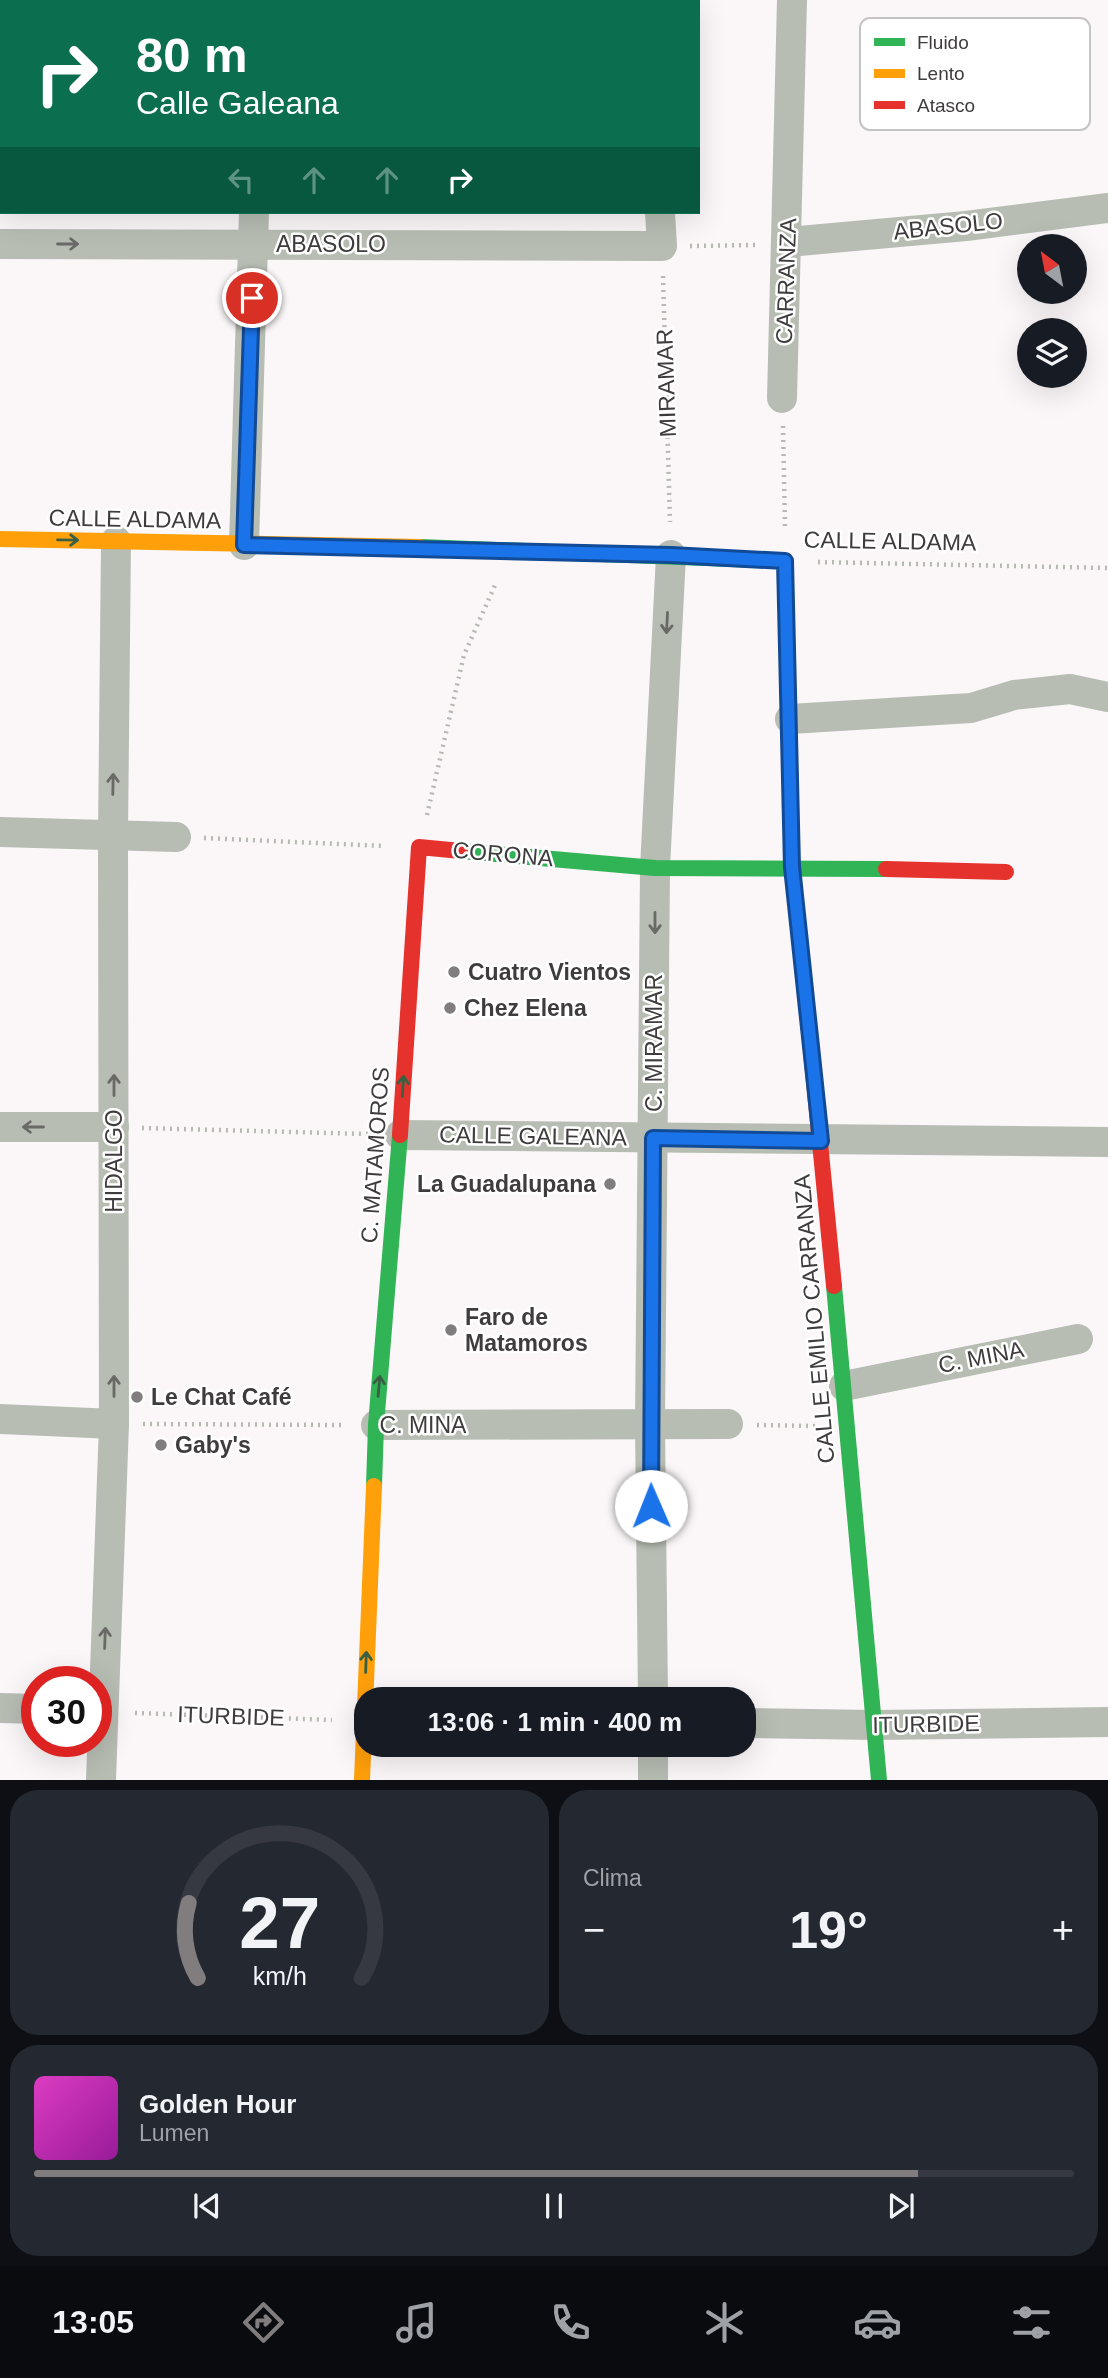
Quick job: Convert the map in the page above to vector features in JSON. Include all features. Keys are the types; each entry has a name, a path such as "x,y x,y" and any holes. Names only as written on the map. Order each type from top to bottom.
{"street":[{"name":"CARRANZA","path":"782,398 792,0"},
{"name":"ABASOLO","path":"788,242 966,226 1108,208"},
{"path":"244,545 254,214"},
{"path":"660,214 662,246"},
{"name":"ABASOLO","path":"0,244 662,246"},
{"name":"CALLE ALDAMA","path":"0,539 511,550 785,561"},
{"name":"HIDALGO","path":"101,1666 114,1424 113,835 116,541"},
{"name":"C. MIRAMAR","path":"653,1687 650,1423 655,868 671,555"},
{"name":"CALLE EMILIO CARRANZA","path":"785,561 792,867 821,1141 879,1780"},
{"path":"790,719 971,708 1014,695 1070,689 1108,696"},
{"path":"0,832 176,837"},
{"name":"CORONA","path":"419,847 655,868 792,867 1006,872"},
{"name":"C. MATAMOROS","path":"366,1687 376,1425 400,1135 419,847"},
{"path":"0,1127 114,1127"},
{"name":"CALLE GALEANA","path":"400,1135 1108,1142"},
{"name":"C. MINA","path":"844,1385 1078,1339"},
{"path":"0,1419 114,1424"},
{"name":"C. MINA","path":"376,1425 728,1424"},
{"path":"0,1707 21,1708"},
{"name":"ITURBIDE","path":"756,1723 874,1725 1108,1722"},
{"name":"HIDALGO","path":"100,1757 101,1780"},
{"name":"C. MATAMOROS","path":"362,1780 363,1757"},
{"path":"653,1757 653,1780"}],"path":[{"path":"662,246 772,245 788,242"},
{"name":"MIRAMAR","path":"662,246 671,555"},
{"path":"782,398 785,561"},
{"path":"419,847 464,655 511,550"},
{"name":"CALLE ALDAMA","path":"785,561 1108,568"},
{"name":"CORONA","path":"176,837 419,847"},
{"path":"114,1127 400,1135"},
{"name":"C. MINA","path":"114,1424 376,1425"},
{"path":"728,1424 847,1427"},
{"name":"ITURBIDE","path":"112,1712 354,1721"}],"traffic: fast":[{"path":"420,547 785,561 786,589"},
{"path":"461,851 655,868 886,869"},
{"path":"374,1486 376,1425 400,1135"},
{"path":"834,1286 879,1780"}],"traffic: slow":[{"path":"0,539 420,547"},
{"path":"786,589 792,867 802,959"},
{"path":"362,1780 374,1486"}],"traffic: jam":[{"path":"400,1135 419,847 461,851"},
{"path":"886,869 1006,872"},
{"path":"802,959 834,1286"}],"place":[{"name":"Cuatro Vientos","path":"454,972"},
{"name":"Chez Elena","path":"450,1008"},
{"name":"La Guadalupana","path":"610,1184"},
{"name":"Faro de Matamoros","path":"451,1330"},
{"name":"Le Chat Café","path":"137,1397"},
{"name":"Gaby's","path":"161,1445"}],"route":[{"path":"252,298 244,545 511,550 785,561 792,867 821,1141 653,1138 651,1506"}]}
